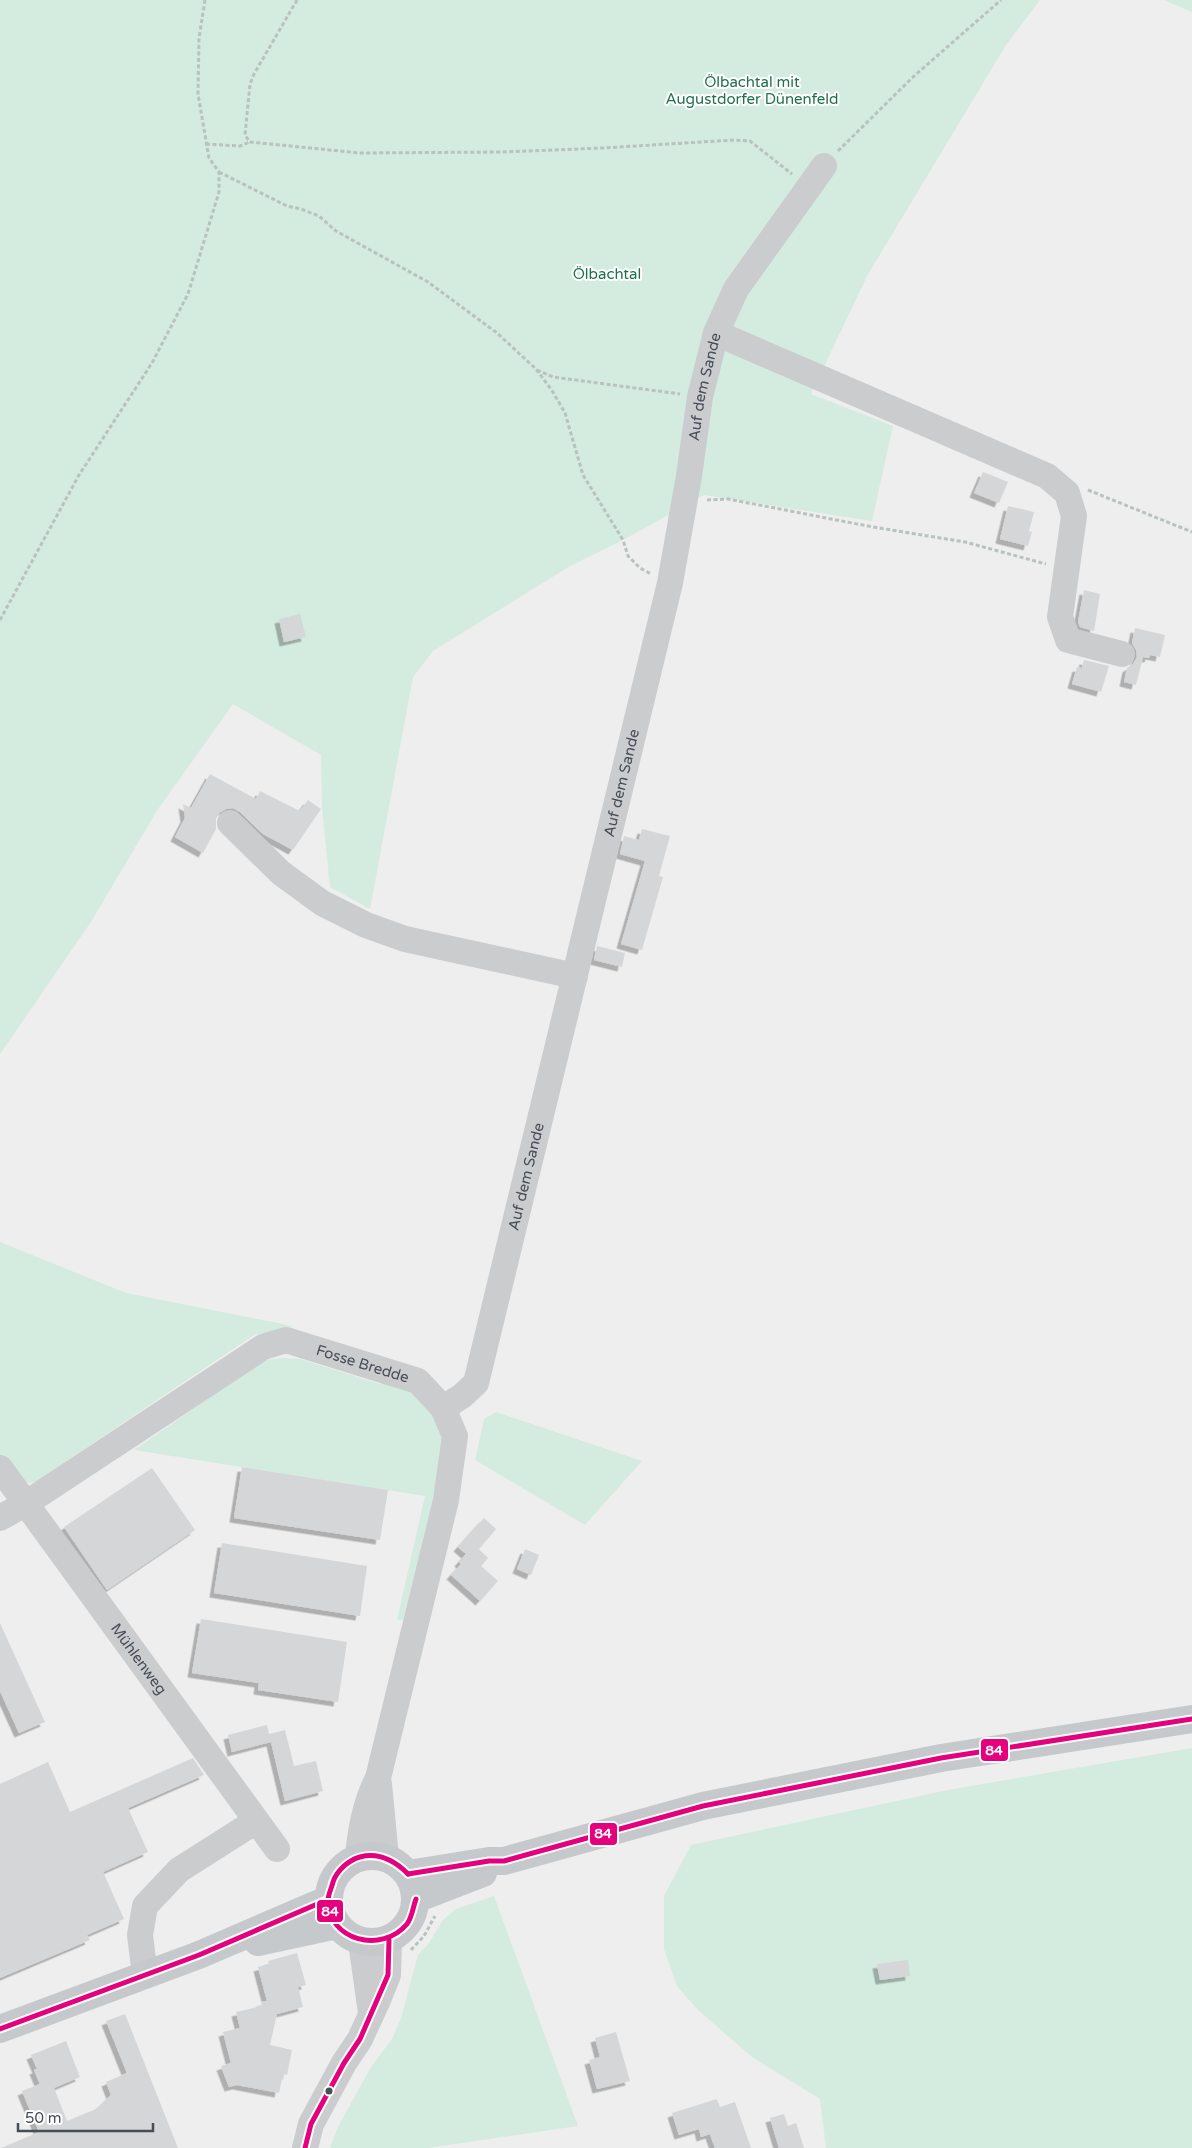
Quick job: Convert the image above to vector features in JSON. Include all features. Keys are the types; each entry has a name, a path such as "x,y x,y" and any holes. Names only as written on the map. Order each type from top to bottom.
{"main road":[{"path":"408,1874 489,1861 504,1861 703,1806 941,1758 1192,1719"},
{"path":"426,1906 408,1874 398,1864 386,1857 372,1855 358,1858 346,1864 337,1874 331,1886 328,1899 330,1912 337,1925 348,1936 362,1942 397,1948 400,1933 408,1924 414,1912 426,1906 492,1869 504,1861"},
{"path":"0,2029 199,1955 328,1899"},
{"path":"199,1955 337,1925"}],"street":[{"name":"Auf dem Sande","path":"443,1408 462,1396 476,1382 670,583 700,397 716,333 736,289 824,166"},
{"path":"716,333 1047,476 1067,493 1074,516 1060,617 1068,640 1122,654"},
{"path":"230,823 281,873 322,903 366,925 405,939 575,976"},
{"name":"Fosse Bredde","path":"0,1518 25,1504 263,1347 286,1340 418,1381 443,1408 455,1436 446,1500 378,1778 361,1826 358,1858"},
{"name":"Mühlenweg","path":"0,1468 277,1849"},
{"name":"Fosse Bredde","path":"378,1778 386,1857"},
{"path":"145,1975 140,1935 145,1906 179,1870 256,1821"},
{"path":"362,1942 371,2013"},
{"path":"305,2148 311,2124 360,2039 388,1975 397,1948"}],"path":[{"path":"205,0 199,38 198,94 209,158 219,172 287,206 319,216 336,231 428,282 497,333 536,369 565,413 584,475 623,540 628,556 640,568 670,583"},
{"path":"250,142 245,135 250,84 258,66 296,0"},
{"path":"824,166 865,122 899,90 1001,0"},
{"path":"206,144 240,146 250,142 360,153 510,151 603,148 734,140 750,141 782,165 807,188"},
{"path":"0,620 78,475 152,363 188,294 219,192 219,172"},
{"path":"536,369 553,377 700,397"},
{"path":"1067,493 1080,486 1192,532"},
{"path":"684,501 728,499 873,527 965,542 1041,564 1067,565"},
{"path":"397,1948 424,1936 426,1906"}],"green space":[{"path":"0,0 1040,0 1006,45 867,276 811,394 893,426 872,521 704,495 623,540 570,566 433,651 413,677 370,909 330,887 322,809 321,755 233,704 156,812 91,922 0,1054"},
{"path":"1164,0 1192,0 1192,12"},
{"path":"0,1242 126,1293 293,1326 254,1335 35,1482 17,1484 0,1462"},
{"path":"282,1358 300,1359 380,1384 382,1380 402,1388 419,1398 430,1410 439,1425 444,1440 440,1470 403,1620 397,1620 425,1496 134,1450 254,1367 267,1360"},
{"path":"496,1412 642,1461 585,1525 475,1460 484,1419"},
{"path":"1192,1748 1192,2148 826,2148 820,2099 752,2057 698,2010 677,1986 664,1949 664,1896 691,1845 948,1790"},
{"path":"494,1896 578,2126 428,2148 330,2148 338,2127 371,2067 392,2039 401,2018 418,1955 429,1943 443,1920 456,1909"}],"building":[{"path":"983,472 1008,482 999,503 974,493"},
{"path":"1008,506 1034,512 1029,531 1032,532 1028,546 1000,539"},
{"path":"1084,590 1100,594 1094,631 1080,627 1078,622"},
{"path":"300,614 306,637 284,642 279,619"},
{"path":"1135,628 1165,635 1160,657 1150,655 1149,658 1143,657 1136,685 1124,682 1127,668 1133,664 1137,657 1132,643"},
{"path":"1084,660 1109,666 1101,692 1072,684 1077,667 1082,668"},
{"path":"210,774 256,799 260,791 300,811 308,800 321,809 293,850 263,834 240,812 233,808 226,809 219,813 216,819 216,829 203,853 175,837 185,818 183,804 191,808"},
{"path":"642,829 670,836 659,876 663,877 642,950 621,944 645,861 620,854 624,836 639,840"},
{"path":"597,946 625,953 622,967 594,960"},
{"path":"242,1467 388,1490 380,1540 234,1518"},
{"path":"152,1468 195,1530 107,1590 64,1527"},
{"path":"484,1518 496,1529 479,1549 488,1558 481,1566 498,1581 480,1601 451,1575 461,1564 459,1562 466,1554 458,1547"},
{"path":"222,1543 367,1566 360,1616 214,1593"},
{"path":"525,1549 539,1555 531,1575 517,1569"},
{"path":"201,1619 347,1642 338,1702 258,1690 259,1683 192,1673"},
{"path":"0,1623 45,1722 19,1733 0,1691"},
{"path":"267,1725 269,1734 285,1730 294,1766 316,1761 323,1791 285,1801 271,1742 232,1752 228,1735"},
{"path":"193,1758 204,1775 128,1808 148,1852 103,1872 124,1919 87,1935 90,1940 0,1978 0,1784 48,1762 70,1812"},
{"path":"297,1953 306,1985 298,1987 303,2007 277,2014 270,2045 292,2050 287,2075 283,2074 279,2093 237,2085 229,2087 221,2066 231,2063 223,2032 240,2028 236,2012 262,2006 261,2002 267,2001 258,1967 269,1964 268,1961"},
{"path":"908,1960 910,1976 880,1980 877,1964"},
{"path":"125,2014 178,2148 1,2148 39,2132 22,2091 40,2084 34,2070 37,2069 31,2055 66,2041 80,2077 54,2088 67,2121 96,2109 111,2095 106,2082 127,2073 106,2021"},
{"path":"616,2032 630,2081 597,2089 589,2060 600,2057 595,2038"},
{"path":"717,2099 720,2107 735,2102 751,2148 715,2148 710,2134 701,2137 699,2129 679,2135 672,2113"},
{"path":"784,2114 788,2126 796,2123 804,2148 779,2148 770,2118"}],"transit line":[{"name":"84","path":"408,1874 489,1861 504,1861 703,1806 941,1758 1192,1719"},
{"name":"84","path":"408,1874 398,1865 380,1857 367,1856 352,1860 340,1870 333,1882 328,1900 330,1914 346,1934 358,1939 384,1939 396,1933 409,1922 416,1899"},
{"name":"84","path":"0,2029 199,1955 329,1899"},
{"name":"84","path":"305,2148 311,2124 344,2063 360,2039 388,1975 389,1940"}],"park label":[{"name":"Ölbachtal mit Augustdorfer Dünenfeld","path":"752,90"},
{"name":"Ölbachtal","path":"607,274"}]}
